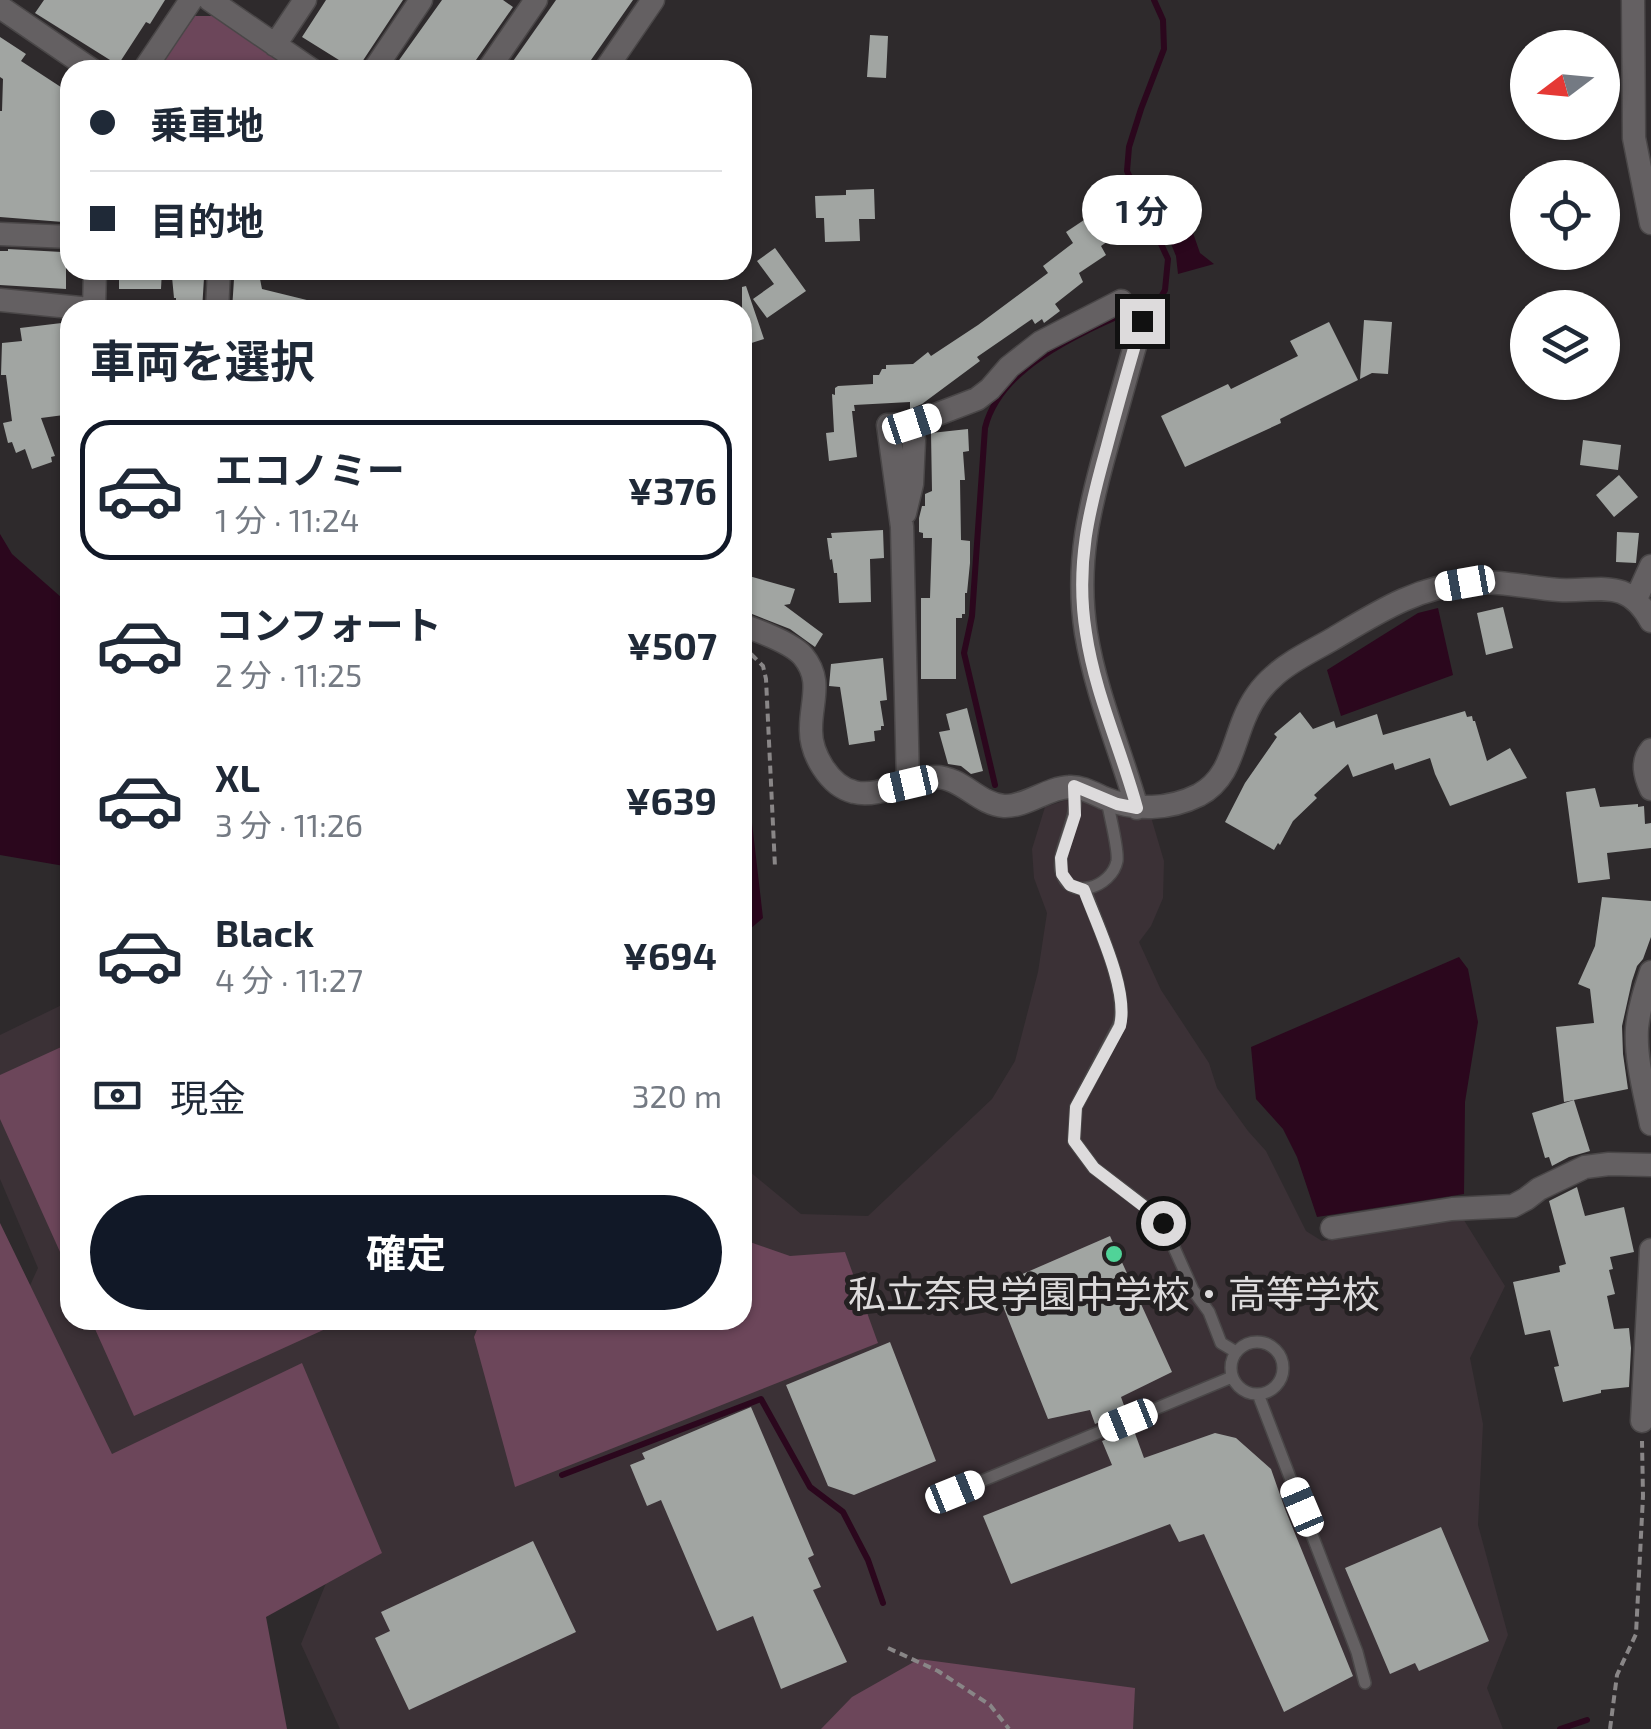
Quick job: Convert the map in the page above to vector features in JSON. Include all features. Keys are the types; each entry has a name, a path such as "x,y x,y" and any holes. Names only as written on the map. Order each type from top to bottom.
{"street":[{"path":"151,60 191,0"},
{"path":"210,0 297,60"},
{"path":"275,45 305,0"},
{"path":"381,60 421,0"},
{"path":"495,60 536,0"},
{"path":"611,60 654,0"},
{"path":"1633,0 1634,138 1651,223"},
{"path":"0,6 78,60"},
{"path":"0,234 60,237"},
{"path":"0,300 60,306"},
{"path":"908,784 902,526 888,425 912,424 977,399 990,390 1008,367 1041,342 1121,301"},
{"path":"1137,808 1096,680 1086,634 1081,572 1090,506 1142,321"},
{"path":"902,526 912,484 914,440"},
{"path":"1636,598 1651,566"},
{"path":"752,629 801,653 814,674 812,739 826,774 843,788 858,794 936,777 960,783 986,801 1006,806 1074,786 1137,808 1182,802 1215,783 1226,768 1244,718 1271,678 1415,594 1488,582 1558,590 1607,588 1636,598 1651,621"},
{"path":"1651,750 1644,765 1651,789"},
{"path":"1650,980 1637,1031 1651,1124"},
{"path":"1332,1228 1452,1208 1502,1208 1526,1200 1539,1188 1585,1167 1651,1165"},
{"path":"1642,1421 1651,1250"}],"lane":[{"path":"1074,786 1075,815 1061,858 1062,874 1070,885 1084,890 1107,879 1118,858 1107,799"},
{"path":"1084,890 1114,974 1123,1013 1120,1026 1076,1107 1074,1141 1094,1168 1163,1223 1221,1342 1236,1352"},
{"path":"1260,1342 1268,1344 1283,1366 1274,1388 1258,1394 1242,1390 1232,1377 1230,1368 1236,1352 1260,1342"},
{"path":"955,1492 1232,1377"},
{"path":"1258,1394 1319,1550 1365,1683"}],"path":[{"path":"752,654 763,666 766,679 775,866"},
{"path":"1610,1729 1617,1674 1636,1634 1643,1496 1642,1421"},
{"path":"888,1648 938,1671 977,1696 990,1705 1009,1729"}],"shaded area":[{"path":"195,16 214,16 279,60 164,60"},
{"path":"1193,233 1200,253 1214,264 1178,274 1169,239"},
{"path":"0,534 12,554 60,596 60,865 0,855"},
{"path":"1438,608 1453,675 1341,716 1327,670 1418,613"},
{"name":"私立奈良学園中学校・高等学校","path":"1066,800 1133,817 1151,817 1164,861 1163,898 1139,942 1161,990 1209,1063 1217,1088 1266,1151 1306,1231 1322,1241 1462,1217 1505,1286 1470,1358 1483,1424 1478,1525 1508,1635 1487,1688 1503,1729 340,1729 301,1644 343,1542 59,1501 21,1305 38,1268 0,1179 0,1035 60,1006 60,1330 752,1330 752,1173 801,1214 868,1216 992,1099 1015,1061 1038,972 1047,913 1034,878 1032,849 1045,807"},
{"path":"752,823 763,918 752,927"},
{"path":"1459,957 1468,969 1478,1022 1465,1102 1464,1194 1317,1217 1283,1129 1256,1099 1251,1047"},
{"path":"60,1048 60,1252 0,1119 0,1075"},
{"path":"0,1223 112,1454 302,1363 382,1553 266,1617 287,1729 0,1729"},
{"path":"752,1243 790,1256 845,1252 878,1343 515,1487 474,1337 477,1330 752,1330"},
{"path":"95,1330 323,1330 134,1416"},
{"path":"919,1659 1135,1688 1133,1729 821,1729 852,1697"}],"building":[{"path":"44,0 165,0 121,60 110,60 35,13"},
{"path":"326,0 403,0 363,60 339,60 302,37"},
{"path":"442,0 503,0 513,7 476,60 399,60"},
{"path":"556,0 633,0 591,60 514,60"},
{"path":"870,35 888,36 886,78 867,77"},
{"path":"0,37 26,54 21,61 60,86 60,222 0,217"},
{"path":"874,189 875,219 859,219 860,241 825,242 824,218 816,218 815,196"},
{"path":"1093,214 1111,239 1101,246 1106,255 1079,273 1083,282 1055,304 1060,311 1044,323 1042,319 1035,324 1032,319 977,357 980,361 922,404 910,409 910,402 854,405 857,457 829,461 826,433 834,432 835,388 873,384 873,375 879,375 886,365 913,364 978,325 1048,273 1043,266 1073,243 1066,232"},
{"path":"775,248 806,291 767,318 753,299 774,284 757,261"},
{"path":"0,251 60,252 60,280 66,280 66,289 0,285"},
{"path":"119,280 161,280 161,289 119,289"},
{"path":"172,280 204,280 203,300 174,298"},
{"path":"234,280 260,280 262,289 307,300 233,300"},
{"path":"746,286 751,300 742,300 742,287"},
{"path":"752,304 764,339 752,343"},
{"path":"1364,320 1392,322 1388,374 1372,373 1360,379"},
{"path":"1329,322 1358,380 1280,419 1281,423 1185,467 1161,416 1228,384 1231,389 1298,356 1290,341"},
{"path":"60,323 60,416 41,418 55,456 51,457 52,462 32,469 25,449 16,453 12,442 8,443 3,423 12,421 6,375 1,375 2,343 22,341 20,328"},
{"path":"968,429 969,451 963,452 965,480 960,480 961,540 970,541 970,563 965,614 956,618 956,679 921,679 921,598 930,598 932,538 923,538 919,532 919,518 925,494 932,491 931,433"},
{"path":"1583,440 1621,445 1618,470 1580,465"},
{"path":"1619,475 1638,497 1614,517 1596,495"},
{"path":"883,530 884,558 870,559 871,602 839,603 837,573 830,560 827,538 832,538 831,533"},
{"path":"1617,532 1639,533 1636,563 1616,562"},
{"path":"752,577 795,589 790,604 784,605 823,634 815,647 790,629 752,614"},
{"path":"1503,607 1513,648 1486,655 1477,613"},
{"path":"883,658 887,700 880,701 884,726 874,731 875,741 849,745 840,687 829,686 831,664"},
{"path":"967,708 983,771 971,774 961,766 948,764 939,732 950,730 946,714"},
{"path":"1465,711 1475,721 1487,761 1510,748 1527,778 1450,806 1430,758 1395,770 1393,763 1353,777 1348,764 1314,795 1317,798 1293,821 1274,850 1225,822 1245,783 1277,737 1274,734 1300,712 1313,729 1334,721 1336,728 1377,714 1383,735"},
{"path":"1595,788 1600,807 1644,806 1645,824 1651,823 1651,848 1607,853 1610,879 1578,883 1566,792"},
{"path":"1602,897 1651,901 1651,937 1632,981 1622,1026 1628,1089 1564,1102 1556,1027 1594,1023 1590,989 1578,984 1595,946"},
{"path":"1574,1100 1590,1151 1552,1166 1549,1157 1545,1158 1532,1113"},
{"path":"1577,1187 1585,1216 1624,1207 1634,1252 1610,1257 1615,1294 1607,1296 1614,1329 1629,1328 1629,1387 1601,1390 1563,1402 1550,1330 1525,1335 1513,1282 1560,1272 1559,1266 1566,1264 1549,1201"},
{"path":"1110,1236 1172,1372 1121,1397 1126,1411 1095,1424 1090,1410 1048,1419 995,1286"},
{"path":"890,1342 936,1461 854,1495 828,1486 786,1385"},
{"path":"751,1407 814,1555 808,1558 821,1587 813,1590 847,1662 781,1689 753,1616 717,1631 661,1500 647,1506 630,1465 645,1459 642,1453"},
{"path":"1133,1428 1144,1458 1215,1433 1236,1438 1271,1469 1353,1676 1284,1712 1204,1534 1179,1542 1170,1524 1011,1584 983,1516 1112,1465 1102,1441"},
{"path":"1441,1527 1489,1641 1419,1671 1415,1663 1390,1674 1345,1568"},
{"path":"533,1541 576,1632 409,1710 375,1638 390,1631 381,1612"}],"waterway":[{"path":"995,785 964,653 972,616 985,428 995,403 1033,363 1084,332 1161,297 1165,290 1168,259 1127,171 1129,147 1164,49 1163,20 1154,0"},
{"path":"562,1475 761,1399 810,1487 843,1512 868,1560 883,1603"},
{"path":"1560,1729 1587,1720"}],"place":[{"name":"私立奈良学園中学校・高等学校","path":"1114,1254"}],"route":[{"path":"1142,321 1090,506 1081,572 1086,634 1096,680 1137,808 1074,786 1075,815 1061,858 1062,874 1070,885 1084,890 1114,974 1123,1013 1120,1026 1076,1107 1074,1141 1094,1168 1163,1223"}]}
